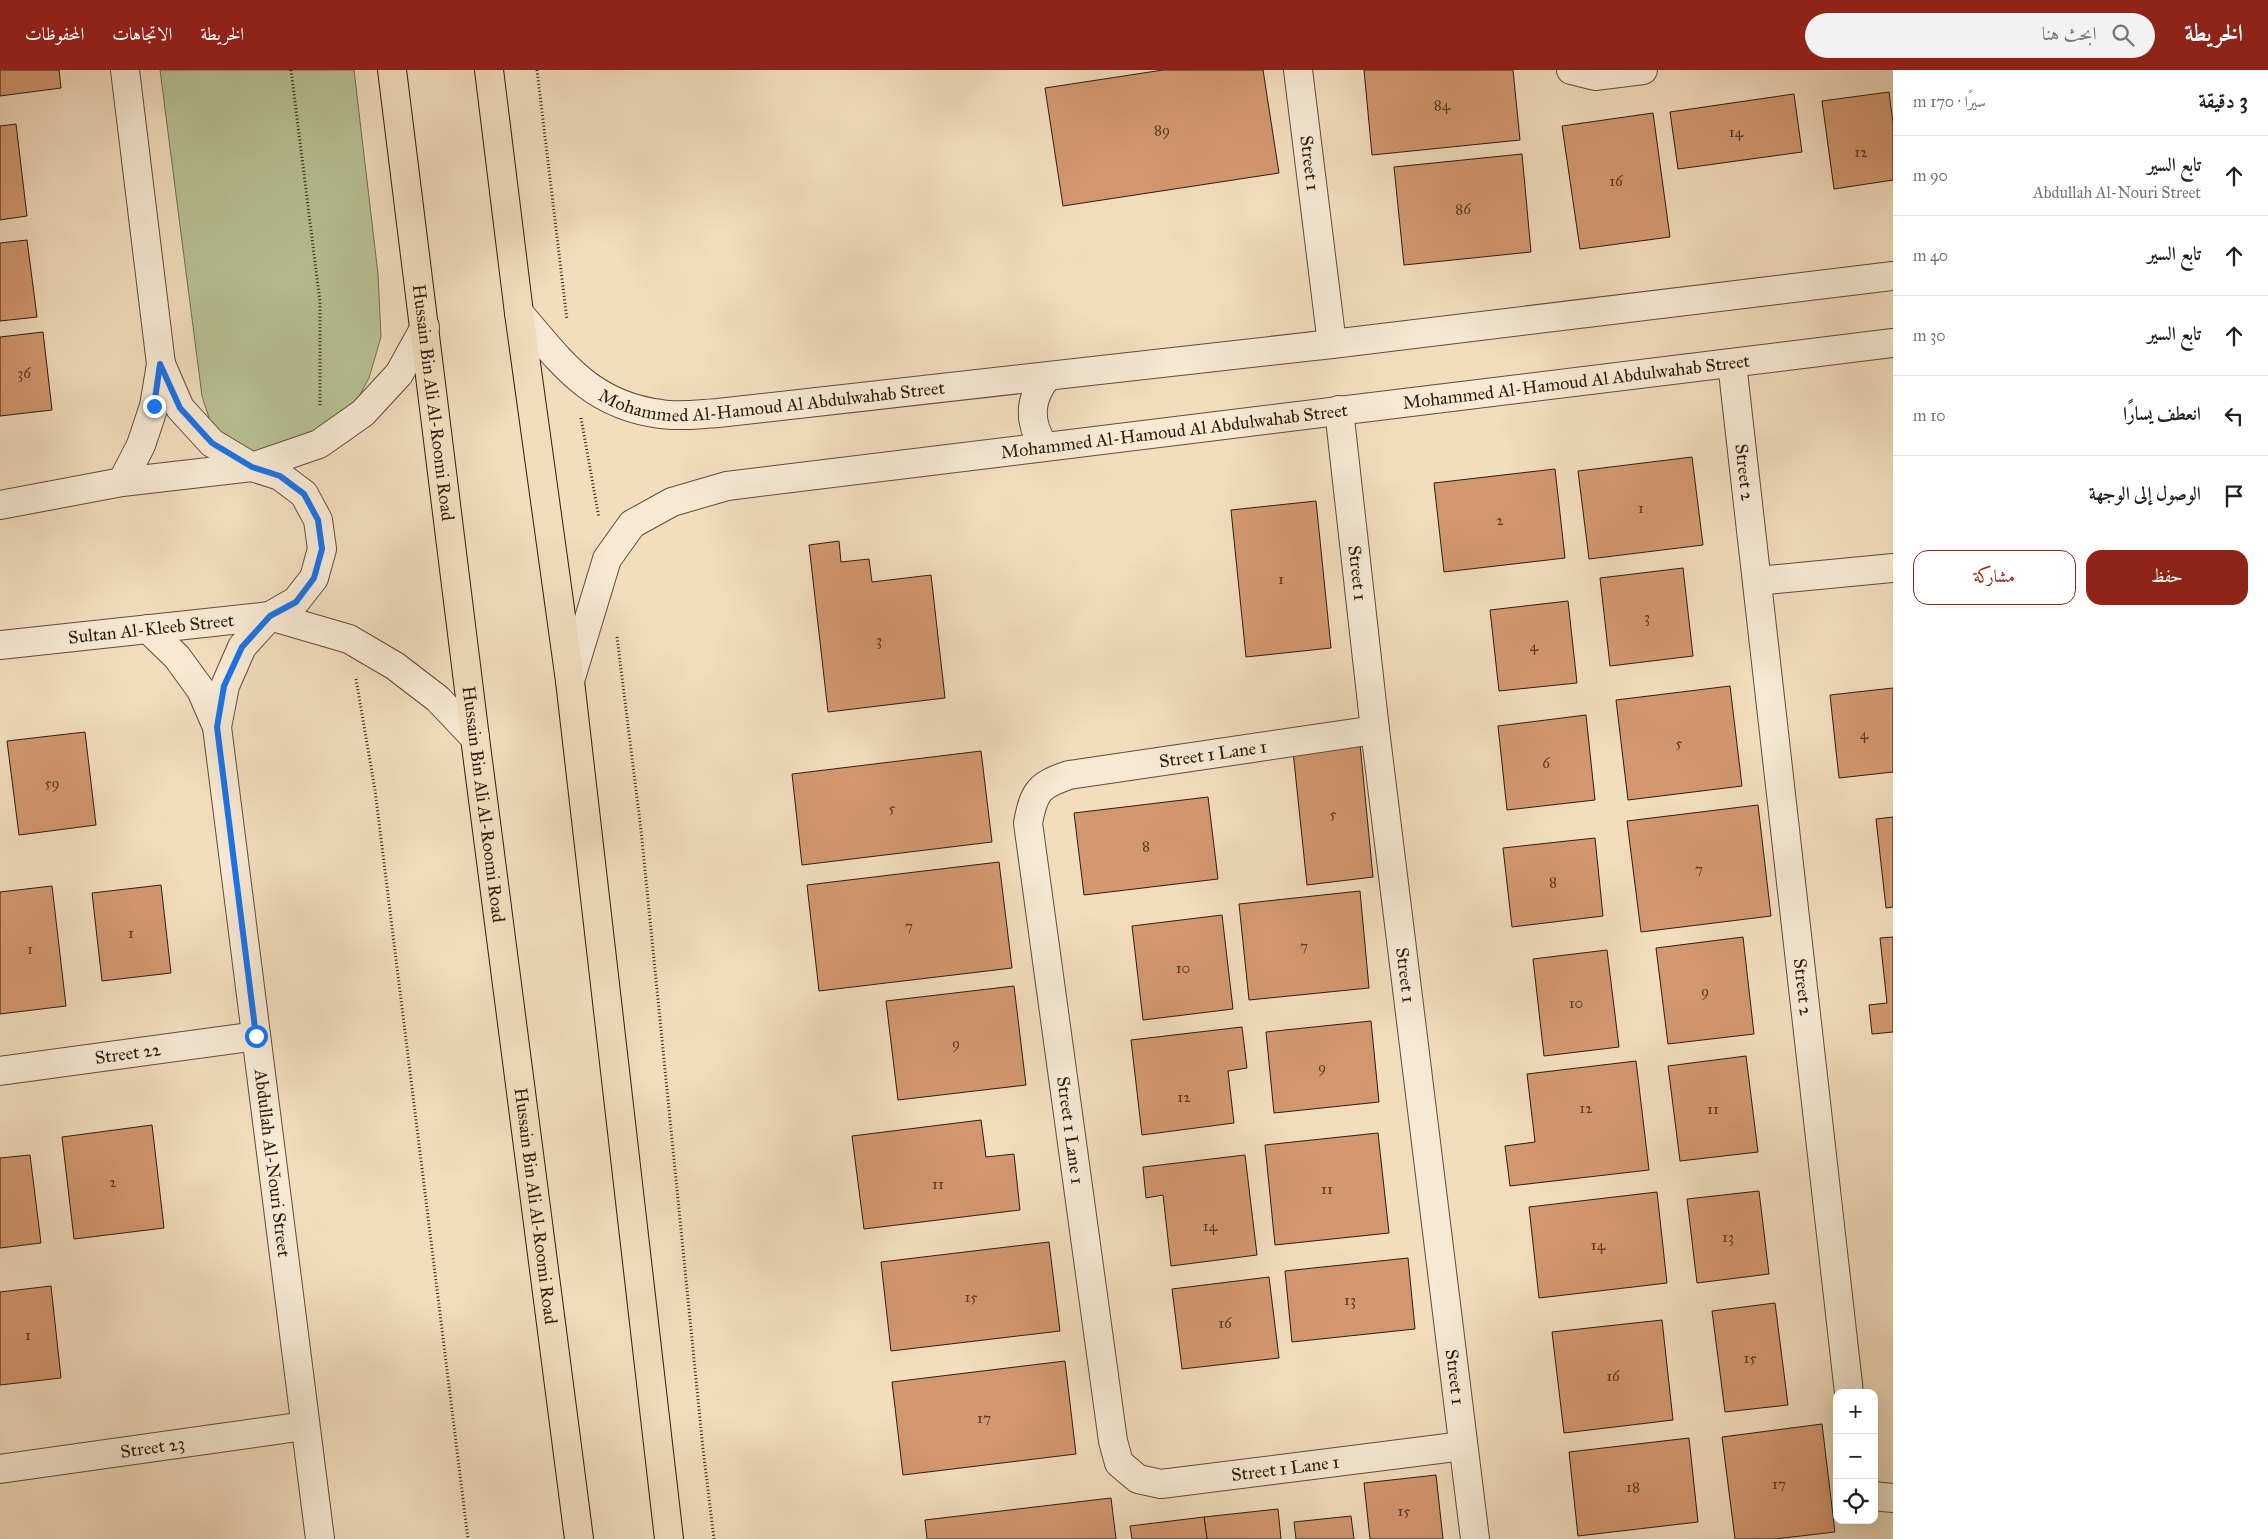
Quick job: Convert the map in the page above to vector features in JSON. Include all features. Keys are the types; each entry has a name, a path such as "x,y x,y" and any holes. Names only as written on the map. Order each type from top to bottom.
{"highway":[{"name":"Hussain Bin Ali Al-Roomi Road","path":"392,70 475,738 579,1539"},
{"path":"489,70 519,313 570,681 669,1539"}],"street":[{"path":"122,482 141,445 154,406 160,364 125,70"},
{"name":"Street 1","path":"1298,70 1332,344"},
{"path":"1571,70 1595,76 1643,70"},
{"name":"Mohammed Al-Hamoud Al Abdulwahab Street","path":"519,313 573,375 612,402 661,414 718,413 1332,344 1893,276"},
{"path":"0,505 122,482 252,467 319,444 363,413 399,374 424,327"},
{"name":"Mohammed Al-Hamoud Al Abdulwahab Street","path":"570,681 607,559 632,524 672,502 727,486 1893,343"},
{"path":"160,364 180,408 212,443 252,467 280,476 304,494 318,520 322,549 314,578 296,602 270,616"},
{"name":"Street 2","path":"1732,364 1848,1389"},
{"path":"1044,446 1033,423 1032,410 1034,398 1047,377"},
{"name":"Street 1","path":"1339,410 1375,730 1475,1539"},
{"path":"1757,580 1893,568"},
{"name":"Sultan Al-Kleeb Street","path":"0,645 270,616 349,639 395,666 438,699 475,738"},
{"name":"Abdullah Al-Nouri Street","path":"217,727 224,686 242,647 270,616"},
{"name":"Abdullah Al-Nouri Street","path":"148,629 177,657 201,690 217,727 320,1539"},
{"name":"Street 1 Lane 1","path":"1375,730 1069,775 1047,782 1032,800 1028,823 1113,1441 1119,1463 1138,1479 1161,1484 1463,1446"},
{"name":"Street 22","path":"0,1071 256,1036"},
{"name":"Street 23","path":"0,1470 305,1426"},
{"path":"1878,1496 1893,1498"}],"path":[{"path":"291,70 320,302 319,444"},
{"path":"537,70 567,326"},
{"path":"573,375 607,559"},
{"path":"615,627 641,830 703,1449 714,1539"},
{"path":"349,639 375,790 468,1539"}],"green space":[{"path":"160,70 354,70 378,274 381,337 369,378 351,411 266,457 231,444 210,421 202,396"}],"building":[{"path":"0,70 59,70 61,88 0,96"},
{"path":"1163,70 1263,70 1279,173 1063,206 1045,88"},
{"path":"1364,70 1513,70 1520,140 1372,155"},
{"path":"1889,92 1893,123 1893,180 1834,189 1822,101"},
{"path":"1794,94 1802,152 1678,169 1670,112"},
{"path":"1653,113 1670,237 1580,249 1562,126"},
{"path":"16,124 27,216 0,220 0,126"},
{"path":"1522,154 1531,252 1404,265 1394,167"},
{"path":"27,240 37,317 0,321 0,243"},
{"path":"43,332 52,410 0,416 0,337"},
{"path":"1692,457 1703,545 1589,559 1578,471"},
{"path":"1555,469 1565,558 1444,572 1434,483"},
{"path":"1316,501 1331,648 1246,657 1231,510"},
{"path":"839,541 841,562 869,559 872,582 931,575 945,698 828,712 809,545"},
{"path":"1683,568 1693,656 1610,666 1600,578"},
{"path":"1568,601 1577,683 1499,691 1490,610"},
{"path":"1730,686 1742,786 1628,800 1616,700"},
{"path":"1893,688 1893,772 1839,778 1830,695"},
{"path":"1586,715 1595,800 1507,810 1498,726"},
{"path":"85,732 96,825 19,835 7,741"},
{"path":"1360,744 1373,877 1307,885 1293,751"},
{"path":"981,751 992,842 802,865 792,774"},
{"path":"1208,797 1218,879 1084,895 1074,813"},
{"path":"1758,805 1771,916 1641,932 1627,821"},
{"path":"1893,817 1893,907 1886,908 1876,819"},
{"path":"1595,838 1603,916 1512,927 1503,848"},
{"path":"999,862 1012,968 819,991 807,885"},
{"path":"161,885 171,973 102,981 92,893"},
{"path":"52,886 66,1006 0,1014 0,892"},
{"path":"1360,891 1369,988 1249,1000 1239,904"},
{"path":"1222,915 1233,1009 1143,1020 1132,926"},
{"path":"1743,937 1754,1034 1668,1044 1656,948"},
{"path":"1893,937 1893,1032 1872,1034 1869,1005 1887,1003 1880,938"},
{"path":"1607,950 1619,1047 1544,1056 1533,959"},
{"path":"1014,986 1026,1085 898,1100 886,1001"},
{"path":"1371,1021 1379,1102 1274,1113 1266,1032"},
{"path":"1242,1027 1247,1068 1228,1071 1234,1123 1142,1135 1131,1040"},
{"path":"1746,1056 1758,1152 1680,1161 1668,1066"},
{"path":"1636,1061 1649,1170 1510,1186 1505,1146 1535,1142 1527,1074"},
{"path":"981,1120 986,1157 1014,1154 1020,1210 864,1229 852,1136"},
{"path":"152,1125 164,1228 74,1239 62,1137"},
{"path":"1378,1133 1389,1233 1275,1245 1265,1145"},
{"path":"30,1155 41,1243 0,1248 0,1158"},
{"path":"1245,1155 1257,1255 1171,1266 1163,1195 1146,1198 1143,1167"},
{"path":"1759,1191 1769,1274 1697,1283 1687,1199"},
{"path":"1657,1192 1667,1283 1539,1298 1529,1207"},
{"path":"1049,1242 1060,1331 891,1351 881,1262"},
{"path":"1408,1258 1415,1329 1292,1342 1285,1271"},
{"path":"1269,1277 1279,1358 1182,1369 1172,1289"},
{"path":"51,1286 61,1378 0,1385 0,1292"},
{"path":"1775,1303 1788,1405 1725,1412 1712,1311"},
{"path":"1662,1320 1673,1420 1564,1433 1552,1332"},
{"path":"1065,1361 1076,1454 903,1475 892,1382"},
{"path":"1822,1424 1835,1532 1775,1539 1735,1539 1722,1437"},
{"path":"1689,1438 1698,1522 1578,1536 1569,1452"},
{"path":"1436,1475 1443,1539 1370,1539 1364,1483"},
{"path":"1111,1498 1116,1539 927,1539 925,1520"},
{"path":"1278,1509 1281,1539 1207,1539 1204,1517"},
{"path":"1351,1516 1354,1539 1296,1539 1294,1522"},
{"path":"1204,1517 1207,1539 1132,1539 1130,1526"}],"route":[{"path":"154,406 160,364 180,408 212,443 252,467 280,476 304,494 318,520 322,549 314,578 296,602 270,616 242,647 224,686 217,727 256,1036"}]}
